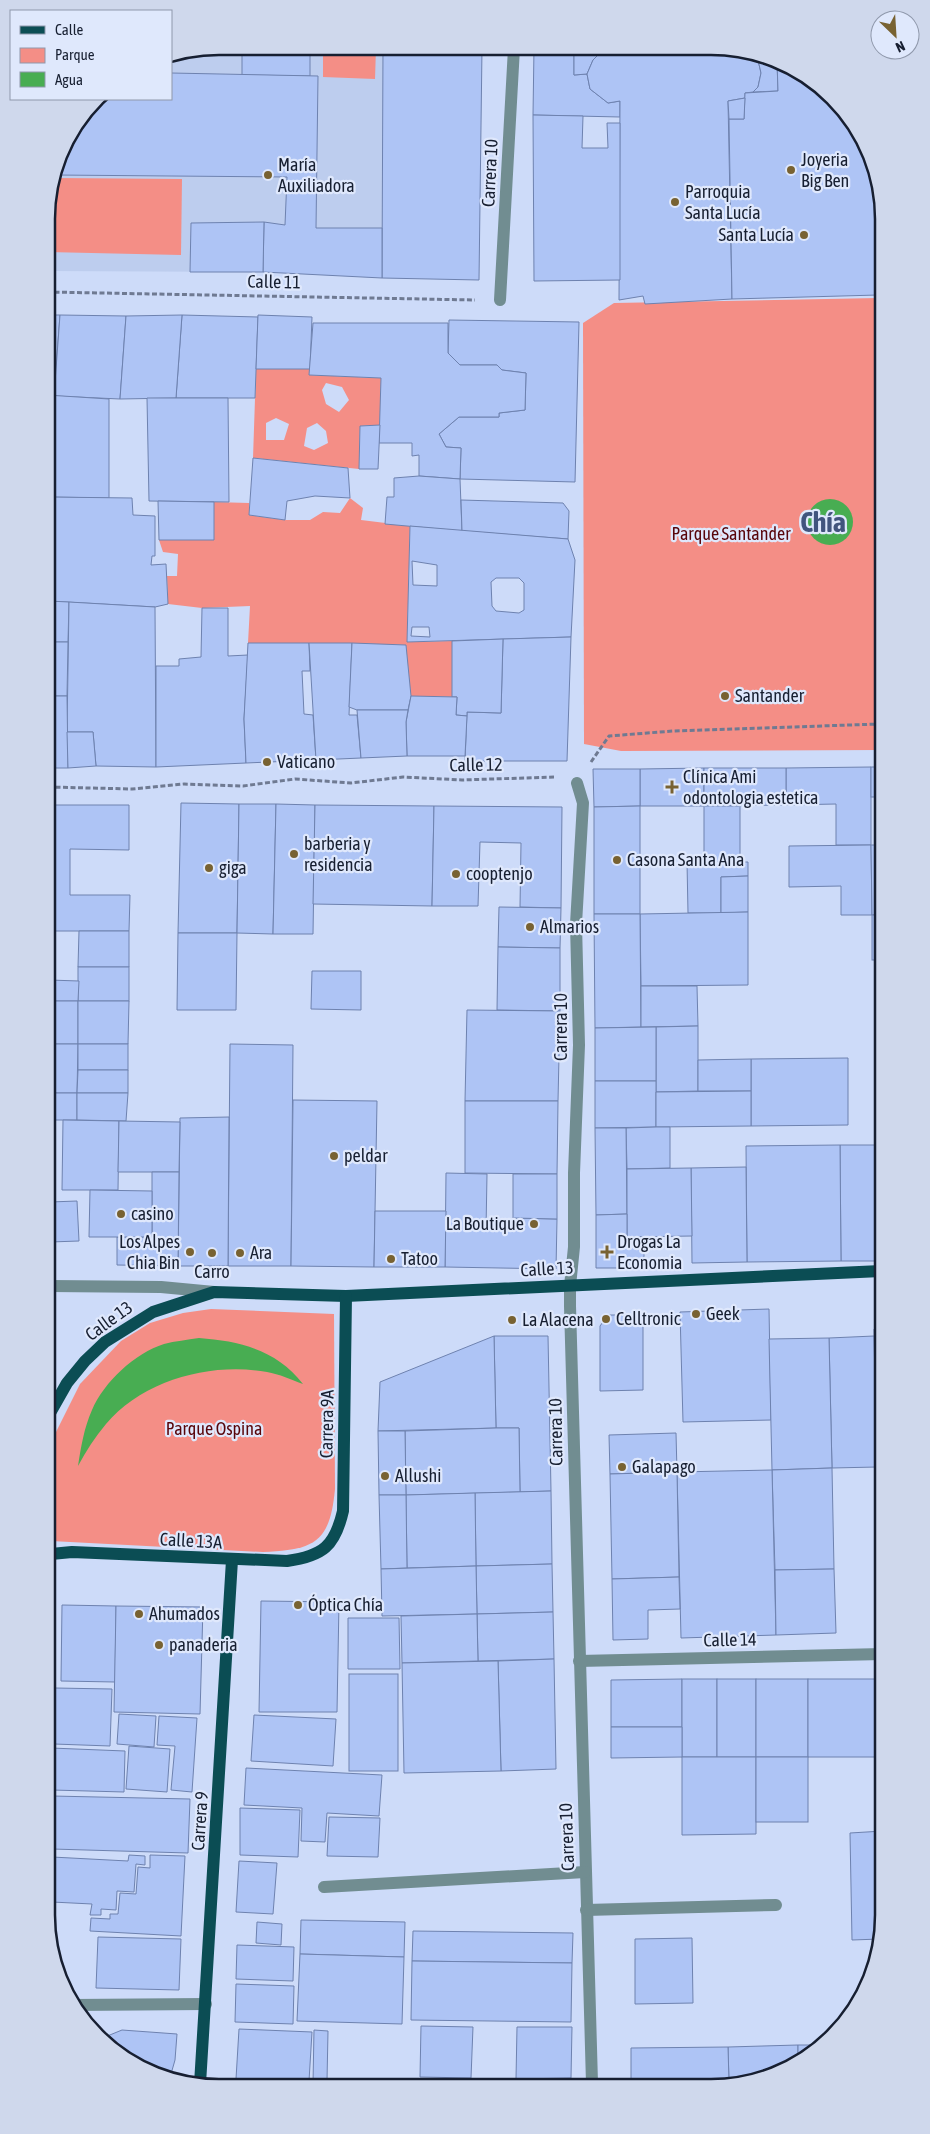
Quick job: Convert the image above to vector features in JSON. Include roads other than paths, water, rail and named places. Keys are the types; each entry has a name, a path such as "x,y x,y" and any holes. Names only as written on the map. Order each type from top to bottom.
{"main road":[{"name":"Calle 13","path":"55,1404 67,1383 85,1361 105,1342 153,1312 214,1292 346,1296 875,1271"},
{"name":"Carrera 9A","path":"327,1548 338,1532 344,1511 346,1296"},
{"name":"Calle 13A","path":"55,1554 72,1552 287,1561 308,1558 327,1548"},
{"name":"Carrera 9","path":"200,2078 232,1560"}],"street":[{"name":"Carrera 10","path":"500,300 514,55"},
{"name":"Carrera 10","path":"577,783 583,803 576,924 579,1045 574,1173 574,1246 570,1286 592,2079"},
{"name":"Calle 13","path":"55,1286 162,1287 214,1292"},
{"name":"Calle 14","path":"579,1661 875,1654"},
{"path":"324,1887 585,1872"},
{"path":"586,1910 776,1905"},
{"path":"82,2005 206,2004"}],"water":[{"path":"825,499 835,499 849,509 853,522 849,535 843,541 835,545 825,545 811,535 807,527 807,517 817,503"},
{"path":"199,1338 214,1339 257,1349 282,1363 303,1384 272,1373 246,1370 201,1372 179,1378 139,1396 121,1409 98,1434 78,1466 89,1417 97,1399 112,1379 132,1361 153,1348 168,1343"}],"place":[{"name":"Joyeria Big Ben","path":"791,170"},
{"name":"María Auxiliadora","path":"268,175"},
{"name":"Parroquia Santa Lucía","path":"675,202"},
{"name":"Santa Lucía","path":"804,235"},
{"name":"Santander","path":"725,696"},
{"name":"Vaticano","path":"267,762"},
{"name":"Clínica Ami odontologia estetica","path":"672,787"},
{"name":"barberia y residencia","path":"294,854"},
{"name":"Casona Santa Ana","path":"617,860"},
{"name":"giga","path":"209,868"},
{"name":"cooptenjo","path":"456,874"},
{"name":"Almarios","path":"530,927"},
{"name":"peldar","path":"334,1156"},
{"name":"casino","path":"121,1214"},
{"name":"La Boutique","path":"534,1224"},
{"name":"Los Alpes Chia Bin","path":"190,1252"},
{"name":"Drogas La Economia","path":"607,1252"},
{"name":"Carro","path":"212,1253"},
{"name":"Ara","path":"240,1253"},
{"name":"Tatoo","path":"391,1259"},
{"name":"Geek","path":"696,1314"},
{"name":"Celltronic","path":"606,1319"},
{"name":"La Alacena","path":"512,1320"},
{"name":"Galapago","path":"622,1467"},
{"name":"Allushi","path":"385,1476"},
{"name":"Óptica Chía","path":"298,1605"},
{"name":"Ahumados","path":"139,1614"},
{"name":"panaderia","path":"159,1645"}],"district":[{"name":"Chía","path":"823,522"}],"park label":[{"name":"Parque Santander","path":"731,534"},
{"name":"Parque Ospina","path":"214,1429"}]}
